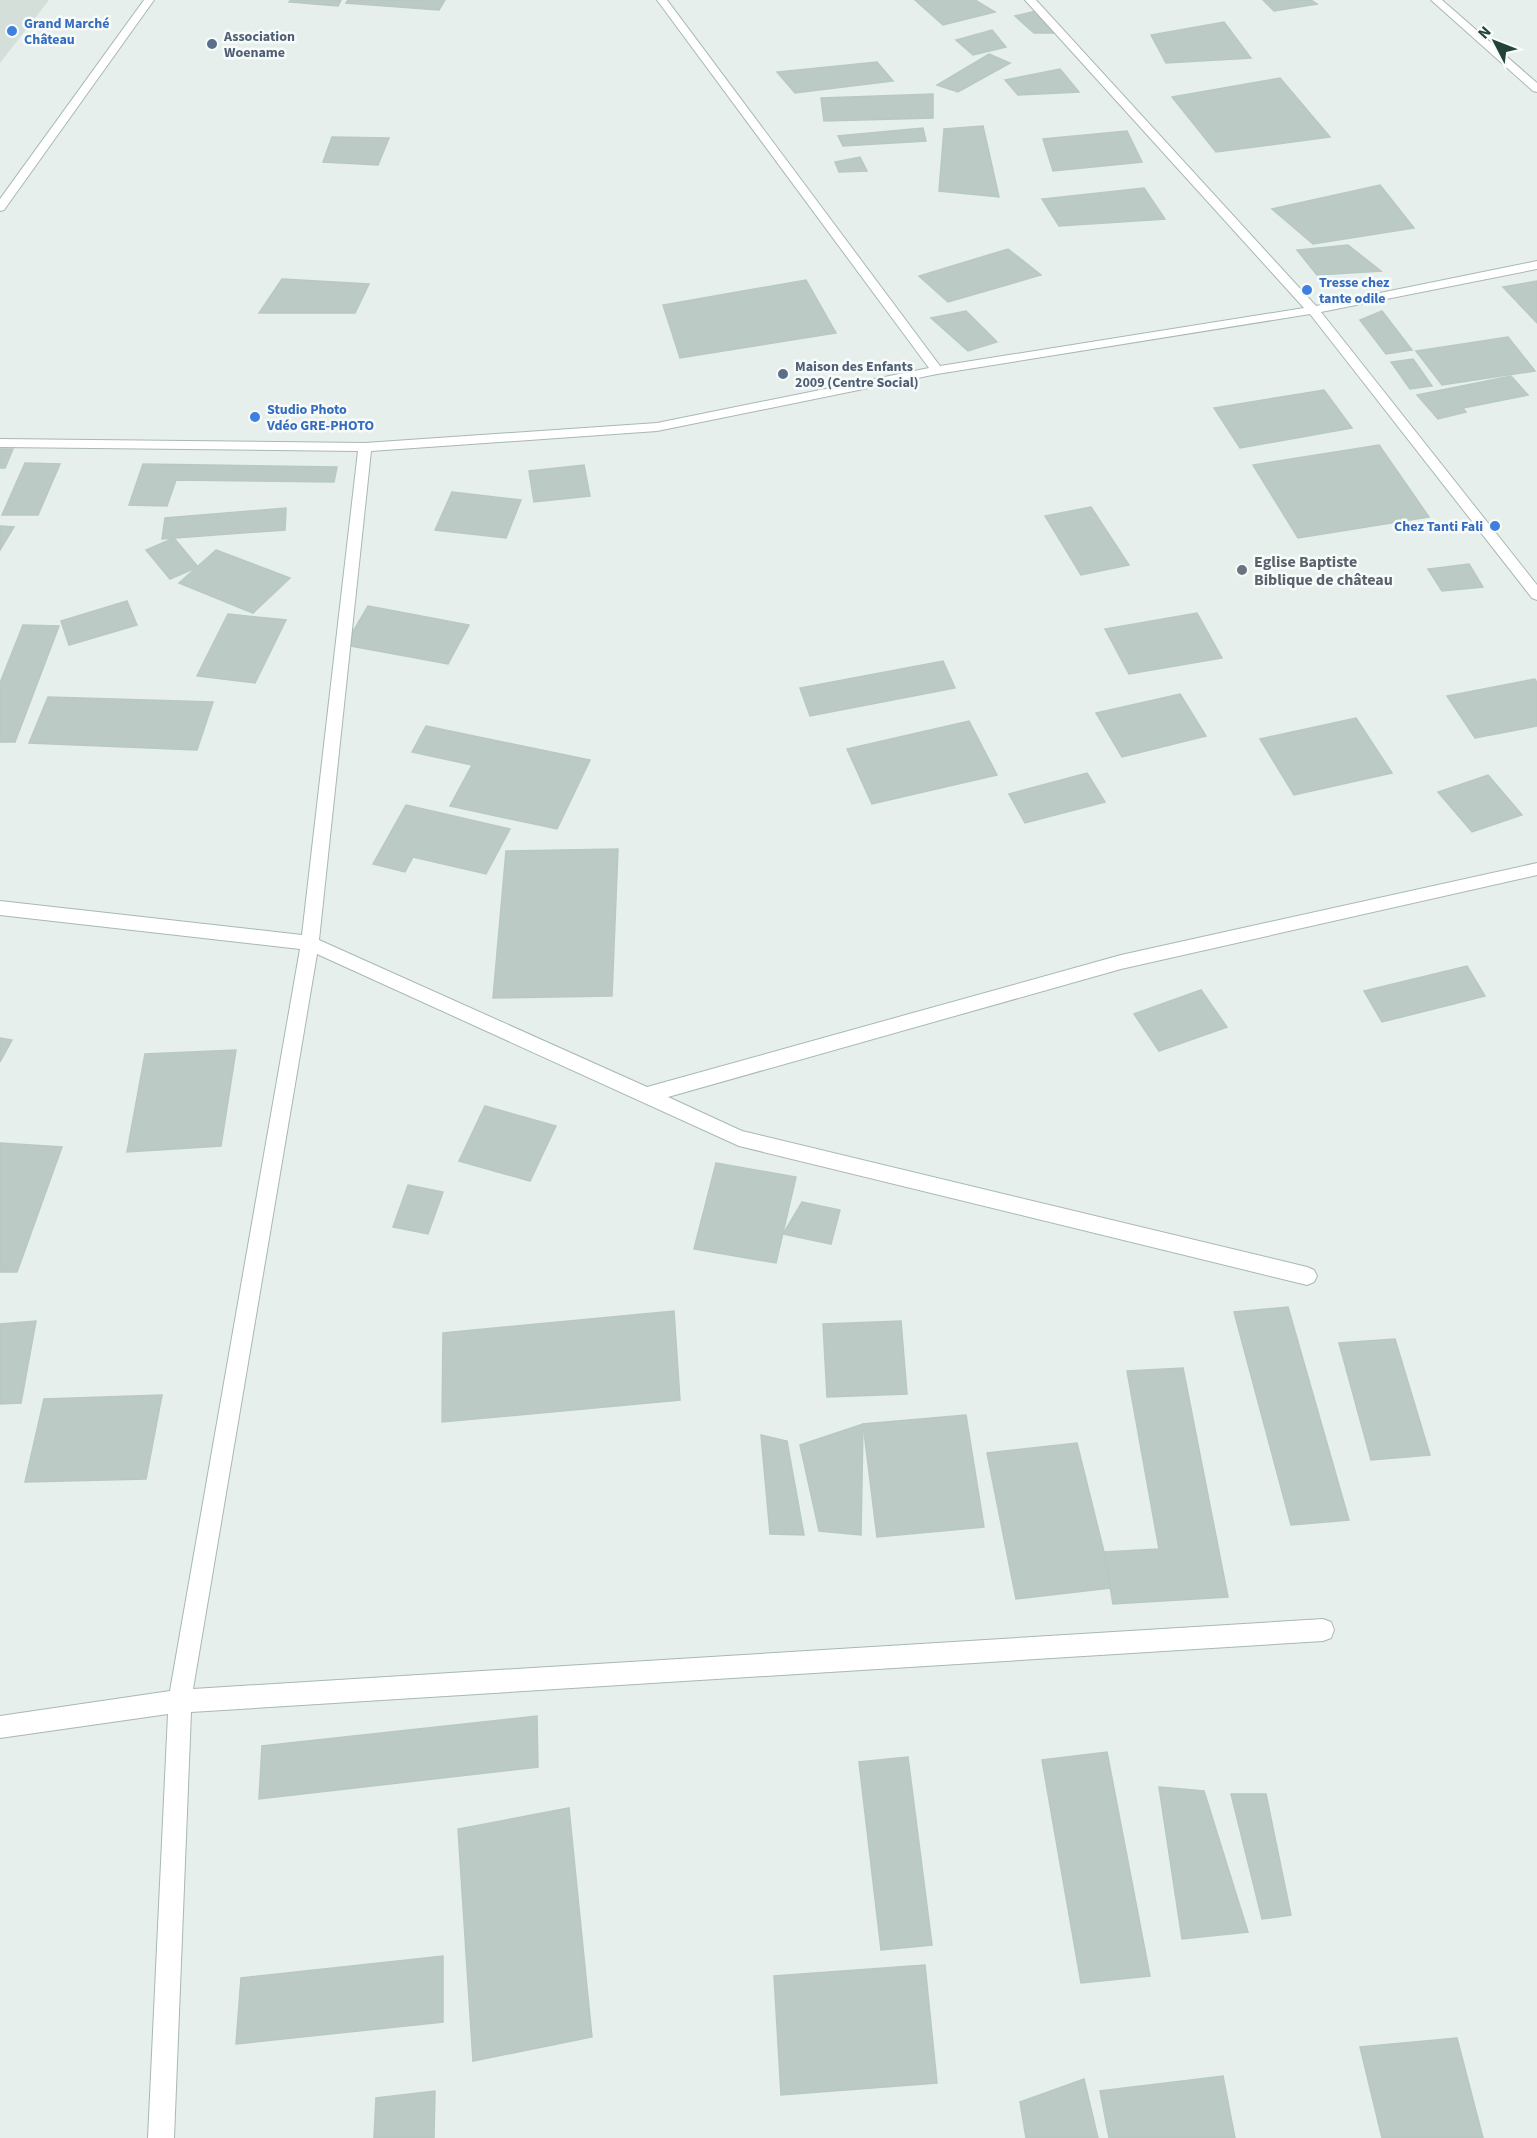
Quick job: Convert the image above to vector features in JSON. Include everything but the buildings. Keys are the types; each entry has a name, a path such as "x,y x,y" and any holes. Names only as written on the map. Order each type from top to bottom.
{"street":[{"path":"0,207 148,0"},
{"path":"662,0 937,370"},
{"path":"1030,0 1313,310 1537,595"},
{"path":"1436,0 1537,88"},
{"path":"0,443 365,447 657,427 937,370 1313,310 1537,265"},
{"path":"161,2138 180,1701 310,943 365,447"},
{"path":"646,1095 1121,962 1537,869"},
{"path":"0,908 310,943 739,1138 1307,1276"},
{"path":"0,1727 180,1701 1323,1630"}],"shaded area":[{"name":"Grand Marché Château","path":"0,0 49,0 0,63"}],"place":[{"name":"Grand Marché Château","path":"12,31"},
{"name":"Association Woename","path":"212,44"},
{"name":"Tresse chez tante odile","path":"1307,290"},
{"name":"Maison des Enfants 2009 (Centre Social)","path":"783,374"},
{"name":"Studio Photo Vdéo GRE-PHOTO","path":"255,417"},
{"name":"Chez Tanti Fali","path":"1495,526"},
{"name":"Eglise Baptiste Biblique de château","path":"1242,570"}]}
